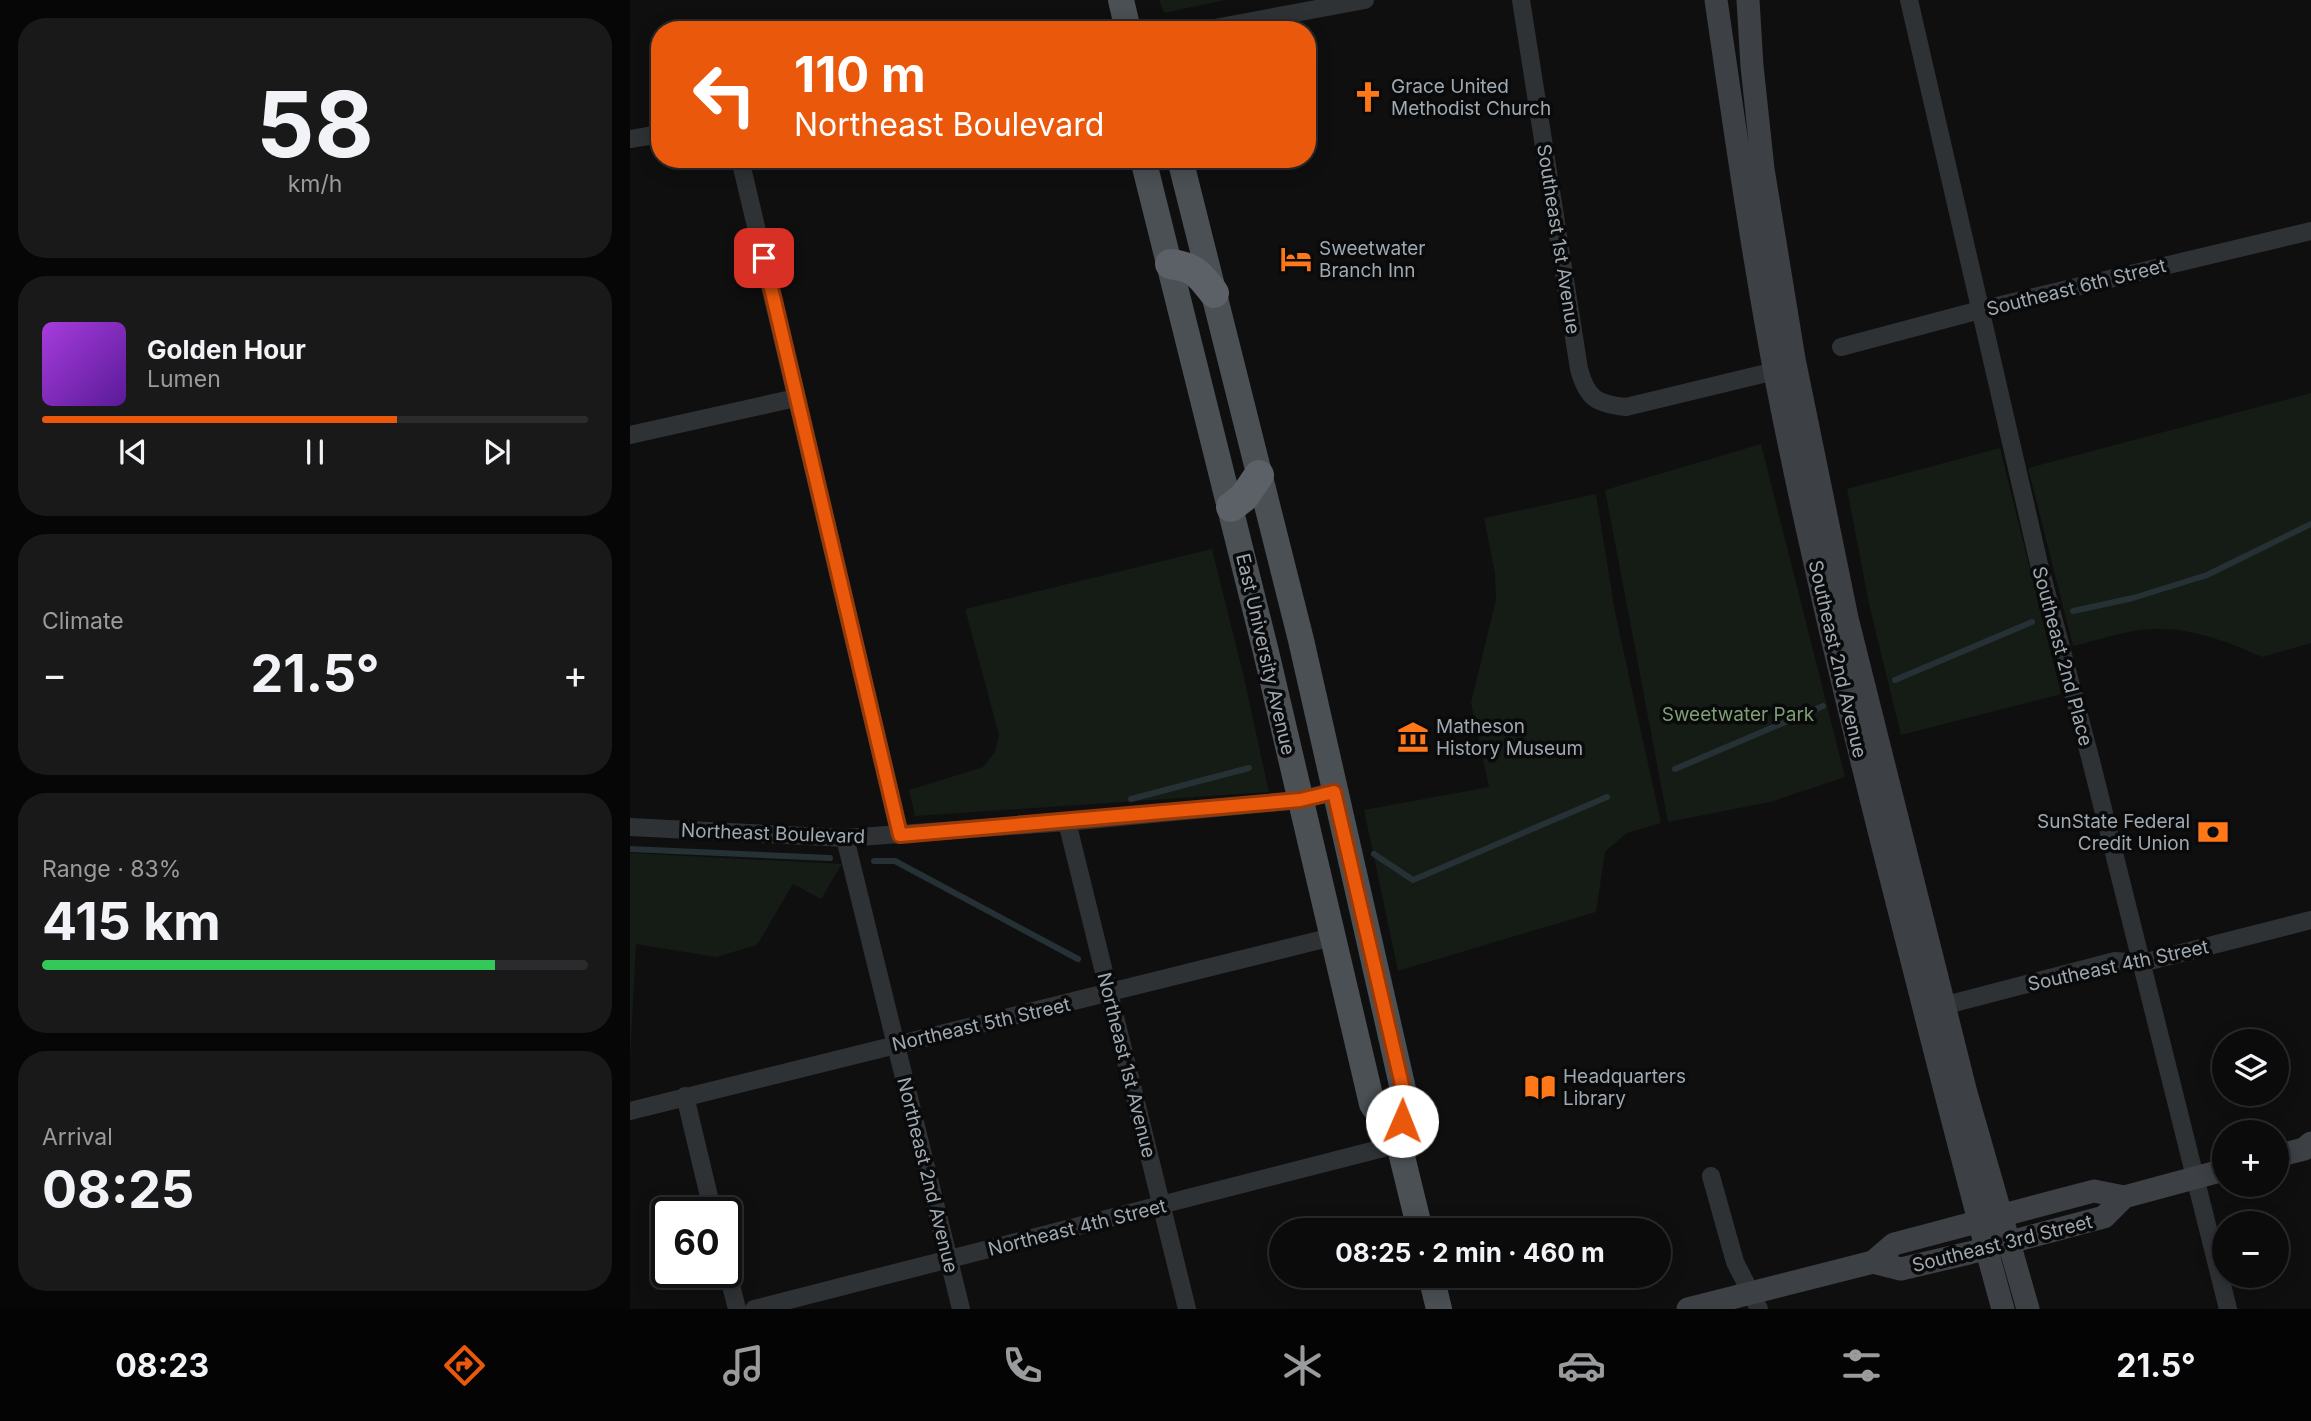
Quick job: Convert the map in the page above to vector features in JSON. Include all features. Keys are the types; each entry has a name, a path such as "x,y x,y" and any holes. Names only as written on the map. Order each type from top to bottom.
{"highway":[{"path":"1170,264 1185,265 1196,270 1214,293"},
{"path":"1231,507 1244,497 1259,475"}],"main road":[{"path":"1121,0 1126,21"},
{"name":"East University Avenue","path":"1145,168 1231,507 1372,1104 1399,1144 1417,1218"},
{"name":"East University Avenue","path":"1182,168 1301,640 1405,1098 1399,1144"},
{"path":"1434,1288 1439,1309"}],"street":[{"path":"1252,21 1365,0"},
{"name":"Southeast 1st Avenue","path":"1521,0 1580,369 1589,393 1595,400 1626,407 1785,365"},
{"name":"Southeast 2nd Avenue","path":"1716,0 1741,172 1847,618 1889,827 1956,1096 1979,1222 2003,1309"},
{"name":"Southeast 2nd Avenue","path":"1748,0 1752,66 1785,365"},
{"name":"Southeast 2nd Place","path":"1909,0 2039,564 2228,1309"},
{"path":"630,139 651,136"},
{"path":"742,168 900,835"},
{"name":"Southeast 6th Street","path":"1841,347 1980,310 2311,231"},
{"path":"630,435 796,398"},
{"name":"Northeast Boulevard","path":"630,827 845,838 1067,822 1300,800 1334,792"},
{"name":"Northeast 1st Avenue","path":"1067,822 1187,1309"},
{"name":"Northeast 2nd Avenue","path":"845,838 961,1309"},
{"name":"Southeast 4th Street","path":"1934,1008 2115,961 2142,963 2311,920"},
{"name":"Northeast 5th Street","path":"630,1111 1332,937"},
{"path":"685,1096 709,1197"},
{"name":"Southeast 2nd Avenue","path":"1956,1096 2002,1216 2028,1309"},
{"name":"Northeast 4th Street","path":"754,1309 1399,1144"},
{"path":"2289,1153 2309,1148"},
{"name":"Southeast 3rd Street","path":"1688,1309 1755,1301 1873,1262 1894,1244 2094,1191 2124,1197 2212,1173"},
{"path":"1712,1176 1735,1262 1755,1301"},
{"name":"Southeast 3rd Street","path":"1873,1262 1901,1269 1986,1249 2104,1217 2124,1197"},
{"path":"732,1288 737,1309"}],"green space":[{"path":"1159,0 1225,0 1164,13"},
{"path":"2311,393 2311,643 2262,657 2199,634 2148,629 2073,646 2028,468"},
{"name":"Sweetwater Park","path":"1761,444 1845,777 1770,802 1668,822 1605,490"},
{"path":"2000,448 2061,694 1901,735 1869,604 1847,489"},
{"path":"1596,494 1615,612 1661,823 1627,833 1605,852 1596,912 1398,971 1364,810 1489,787 1471,703 1496,599 1495,574 1484,518"},
{"path":"1212,549 1269,792 915,816 909,790 983,767 995,752 999,735 965,609"},
{"path":"630,853 842,864 821,899 793,884 757,945 716,957 636,944 630,1059"}],"waterway":[{"path":"2073,611 2133,598 2207,575 2311,524"},
{"path":"1895,680 2032,622"},
{"path":"1675,769 1823,706"},
{"path":"1131,799 1249,768"},
{"path":"1374,854 1413,880 1607,797"},
{"path":"630,849 830,858"},
{"path":"874,861 895,861 1078,959"}],"place":[{"name":"Grace United Methodist Church","path":"1368,97"},
{"name":"Sweetwater Branch Inn","path":"1296,259"},
{"name":"Matheson History Museum","path":"1413,737"},
{"name":"SunState Federal Credit Union","path":"2213,832"},
{"name":"Headquarters Library","path":"1540,1087"}],"route":[{"path":"764,258 900,835 1300,800 1334,792 1405,1098 1402,1121"}]}
